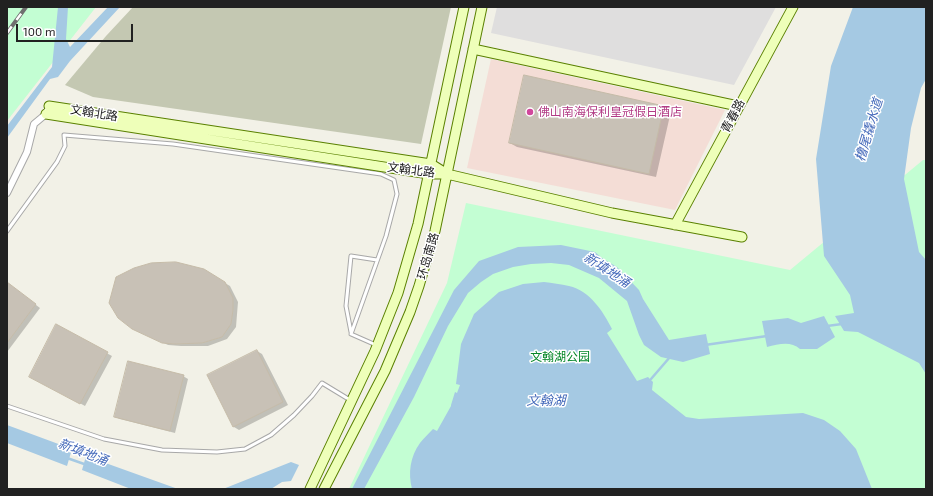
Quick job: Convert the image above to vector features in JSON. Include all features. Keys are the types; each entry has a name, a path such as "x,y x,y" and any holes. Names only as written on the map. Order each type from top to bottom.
{"street":[{"name":"环岛南路","path":"310,489 377,346 396,300 418,224 464,7"},
{"name":"环岛南路","path":"324,489 385,371 410,312 435,231 482,7"},
{"name":"青春路","path":"675,225 792,7"},
{"path":"473,49 738,106"},
{"name":"文翰北路","path":"48,110 431,164 447,174"},
{"name":"文翰北路","path":"48,110 429,174 447,174"},
{"path":"7,193 27,152 34,124 48,110"},
{"path":"447,174 612,213 742,238"}],"lane":[{"path":"7,231 57,162 65,146 64,135 173,144 381,174 394,180 397,194 386,236 351,334"},
{"path":"351,334 346,306 351,256 377,260"},
{"path":"351,334 377,346"},
{"path":"7,406 104,439 162,450 217,452 245,449 271,435 294,415 322,383 351,401"}],"shaded area":[{"path":"133,7 451,7 421,144 93,97 65,85 106,36"},
{"path":"497,7 776,7 734,85 491,33"},
{"name":"佛山南海保利皇冠假日酒店","path":"491,59 725,110 675,210 467,168"}],"green space":[{"path":"7,7 96,7 7,121"},
{"name":"文翰湖公园","path":"923,160 926,160 926,489 349,489 447,283 466,203 790,270"}],"water":[{"path":"58,7 68,7 66,39 70,47 108,7 120,7 70,61 58,77 50,79 7,138 7,126 52,67"},
{"name":"橹尾撬水道","path":"853,7 926,7 926,79 921,88 911,128 904,179 919,252 926,260 926,374 919,363 858,332 844,331 835,316 854,313 850,295 824,256 816,159 831,66"},
{"path":"561,245 595,252 617,267 639,290 643,299 669,340 706,334 710,354 683,362 661,357 644,345 627,301 599,278 569,265 551,263 531,264 513,267 493,274 468,293 448,326 414,397 364,489 352,489 454,290 479,261 518,247"},
{"name":"文翰湖","path":"544,282 569,286 583,292 589,297 600,309 612,329 607,333 637,381 648,377 653,382 652,390 686,417 699,419 803,413 824,420 840,431 856,449 872,489 412,489 410,471 414,454 420,443 433,429 437,431 451,406 455,392 457,393 460,385 456,384 461,344 474,314 499,292 523,284"},
{"path":"824,316 835,337 817,349 800,349 789,344 767,347 762,321 788,318 801,323"},
{"path":"7,425 72,449 67,466 7,443"},
{"path":"86,456 178,489 131,489 82,470"},
{"path":"291,462 299,465 291,481 282,482 271,489 223,489"}],"building":[{"path":"524,75 664,106 649,174 509,143"},
{"path":"176,262 204,269 225,282 233,298 233,310 231,324 222,337 202,343 162,343 132,329 118,318 109,303 116,277 134,268 151,263"},
{"path":"7,282 36,304 7,343"},
{"path":"56,324 108,352 80,404 29,377"},
{"path":"257,350 283,402 233,427 207,375"},
{"path":"128,361 184,375 170,431 114,417"}],"waterway":[{"name":"新填地涌","path":"827,326 842,324"},
{"name":"新填地涌","path":"705,345 767,336"},
{"path":"651,379 670,357"},
{"name":"新填地涌","path":"67,458 87,465"}],"railway":[{"path":"7,33 26,7"}],"place":[{"name":"佛山南海保利皇冠假日酒店","path":"530,112"}]}
